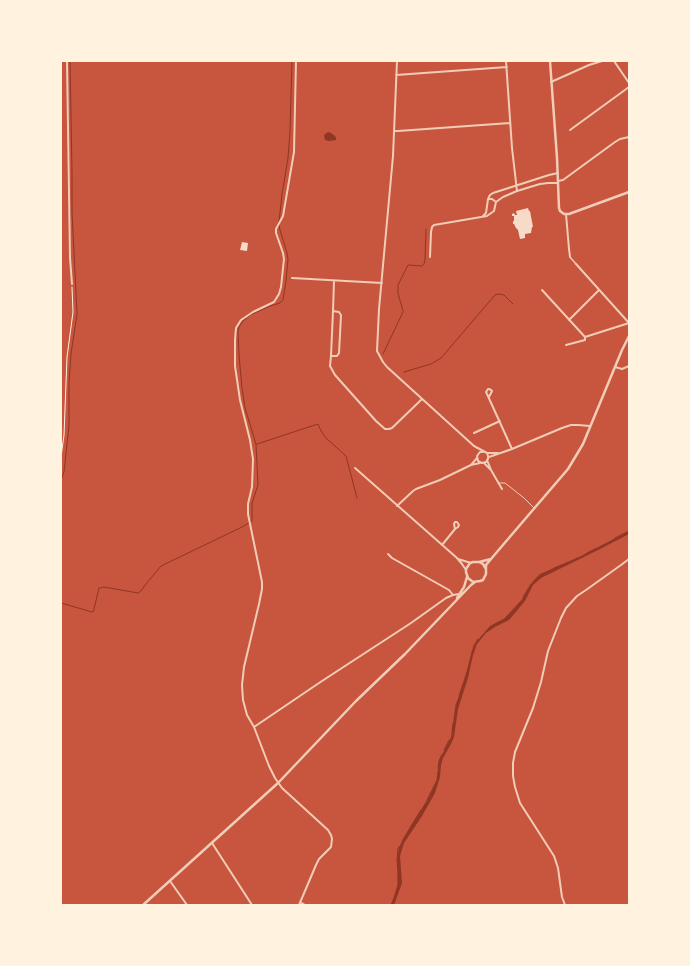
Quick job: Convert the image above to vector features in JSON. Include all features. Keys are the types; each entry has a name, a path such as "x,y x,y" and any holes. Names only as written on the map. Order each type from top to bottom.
{"street":[{"path":"67,61 70,258 72,284"},
{"path":"296,61 294,152 285,208 283,216 276,229 284,259 280,292 274,302 253,312 241,320 236,328 235,335 239,394 253,459 252,487 248,504 248,514 261,575 262,589 252,638 244,667 242,690 243,700 247,715 254,727 269,766 278,783 328,830 331,835 331,847 319,859 299,905"},
{"path":"397,61 393,156 377,336 377,351 382,362 474,446 487,454 512,449 571,425 591,426"},
{"path":"506,61 510,123 517,191"},
{"path":"550,61 559,208 566,214"},
{"path":"551,82 594,62 602,61"},
{"path":"614,61 629,83"},
{"path":"396,75 507,67"},
{"path":"570,130 629,87"},
{"path":"394,131 510,123"},
{"path":"430,256 432,227 438,224 487,216 494,212 496,202 503,197 544,183 563,180 615,142 629,137"},
{"path":"482,218 486,213 488,199 493,193 516,185 558,174"},
{"path":"566,214 629,193"},
{"path":"488,199 492,199 496,202"},
{"path":"566,214 568,250 570,257 629,323 585,337 585,340 566,346"},
{"path":"292,278 382,283"},
{"path":"334,281 330,366 334,375 385,429 392,428 422,399"},
{"path":"542,290 585,337"},
{"path":"569,320 599,290"},
{"path":"331,356 337,356 339,353 341,315 339,312 333,311"},
{"path":"143,905 278,783 471,585 475,582 483,580 486,574 486,565 568,469 583,444 629,336"},
{"path":"615,367 622,369 629,366"},
{"path":"489,397 512,449"},
{"path":"474,433 500,421"},
{"path":"474,446 478,461 491,470"},
{"path":"471,465 480,452 483,452"},
{"path":"397,506 413,491 471,465 482,463 501,452"},
{"path":"487,454 491,470 502,489"},
{"path":"355,468 462,564 466,570 467,576 464,587 454,603"},
{"path":"442,545 455,529"},
{"path":"388,554 392,558 449,590 453,595"},
{"path":"457,558 471,563 491,559"},
{"path":"565,905 562,897 558,868 554,856 520,803 513,776 515,752 533,708 548,651 566,608 577,596 629,559"},
{"path":"479,562 483,564 486,570"},
{"path":"466,570 471,563"},
{"path":"467,576 470,580 475,582"},
{"path":"254,727 322,680 412,623 446,598 459,594"},
{"path":"212,843 252,905"},
{"path":"170,880 187,905"},
{"path":"300,902 305,905"}],"lane":[{"path":"498,482 505,483 534,508"}],"path":[{"path":"61,457 64,435 67,357 73,312 72,284"}],"shaded area":[{"path":"328,132 335,136 336,140 325,140 324,135"},
{"path":"629,531 629,534 541,578 533,585 525,601 509,620 486,633 477,644 458,709 454,737 443,758 440,777 435,793 404,843 400,856 402,883 394,905 391,905 398,884 397,861 399,847 429,797 437,780 439,761 451,737 456,705 472,650 477,641 490,626 504,619 509,614 521,601 533,581 540,574 581,556"}],"building":[{"path":"528,208 533,227 531,233 525,234 525,238 520,239 518,230 513,224 514,216 512,216 512,214 514,213 517,215 516,211"},
{"path":"242,242 248,243 247,251 240,250"}],"waterway":[{"path":"61,480 64,472 69,425 71,354 77,314 72,212 70,61"},
{"path":"279,222 288,158 292,61"},
{"path":"61,603 93,612 99,588 104,587 138,593 161,566 252,521 252,503 258,485 256,444 245,408 238,331 243,321 250,315 280,303 283,300 288,259 279,225"},
{"path":"403,311 398,293 398,285 408,265 422,266 424,264 426,229"},
{"path":"404,372 431,364 441,358 495,295 504,295 513,304"},
{"path":"383,354 403,312"},
{"path":"257,444 318,424 326,438 346,456 357,498"},
{"path":"615,538 629,531"},
{"path":"587,553 595,549"},
{"path":"554,568 562,565"},
{"path":"523,597 531,584"},
{"path":"493,625 504,619 521,601"},
{"path":"473,647 478,639"},
{"path":"459,696 463,684"},
{"path":"454,720 458,700"},
{"path":"452,732 453,723"},
{"path":"444,750 449,740"},
{"path":"438,769 442,754"},
{"path":"427,800 437,780 438,772"},
{"path":"402,841 421,810"},
{"path":"398,870 398,848 400,846"},
{"path":"396,894 398,873"},
{"path":"391,905 394,899"}]}
